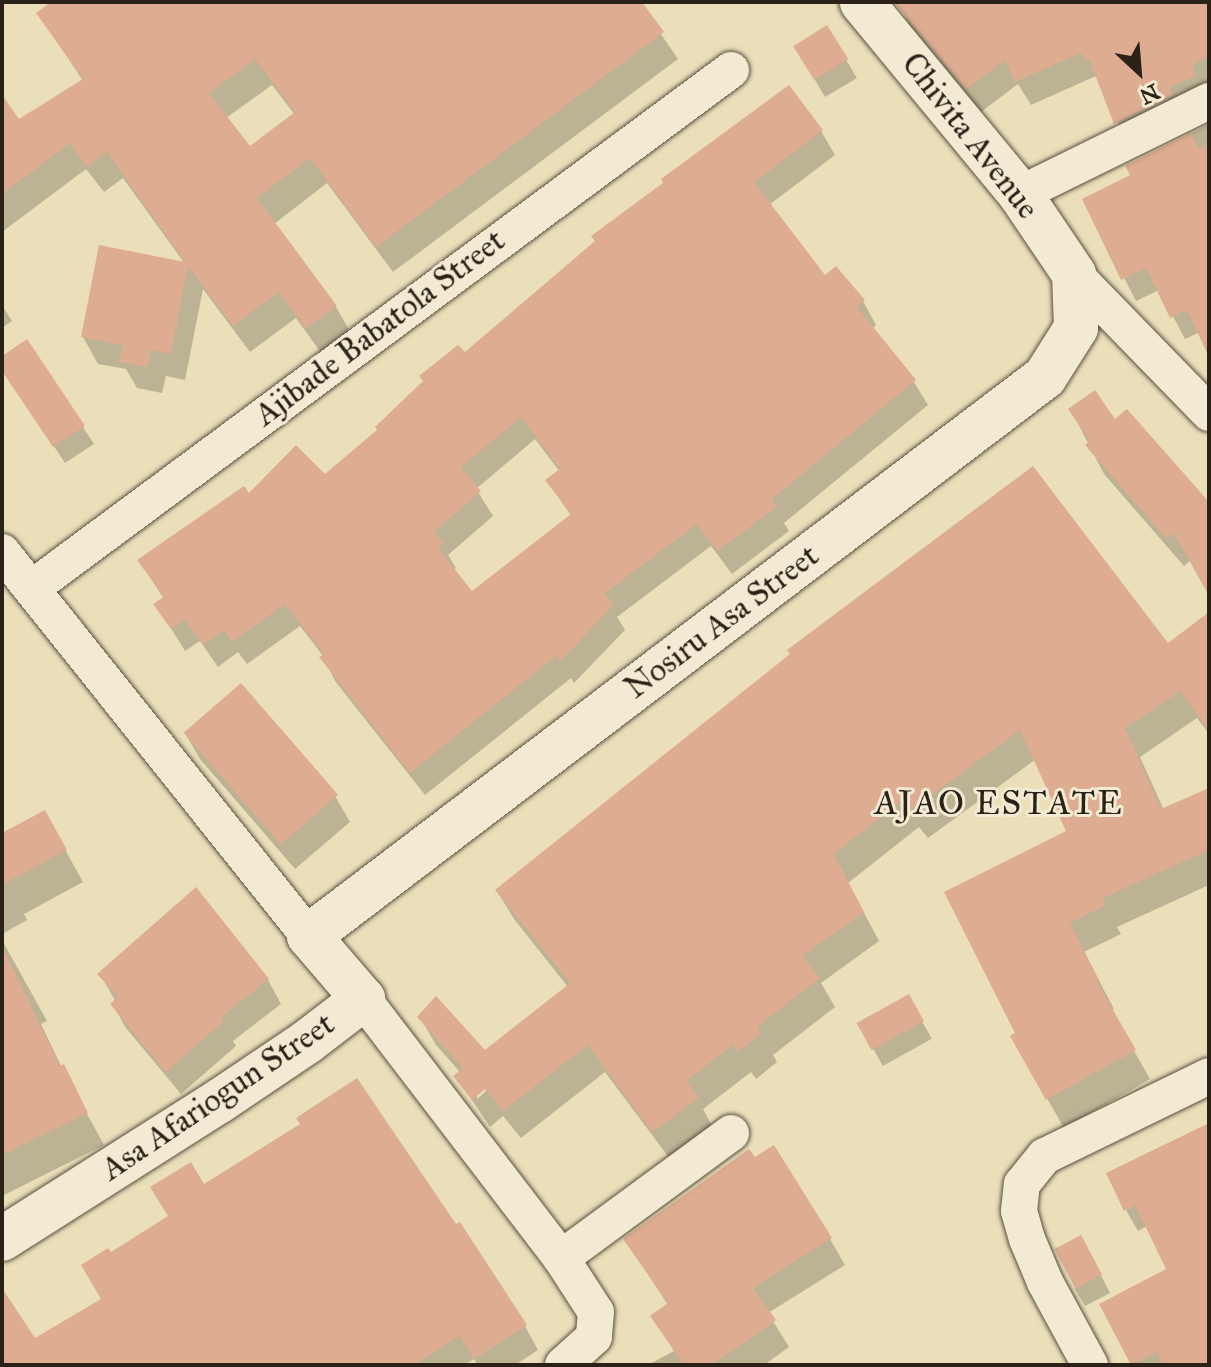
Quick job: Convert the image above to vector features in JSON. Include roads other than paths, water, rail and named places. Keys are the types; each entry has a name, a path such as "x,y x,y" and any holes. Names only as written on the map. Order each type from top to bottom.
{"street":[{"name":"Chivita Avenue","path":"862,2 1020,194 1074,274"},
{"name":"Ajibade Babatola Street","path":"32,588 731,70"},
{"path":"1020,194 1209,101"},
{"path":"1074,274 1209,413"},
{"name":"Nosiru Asa Street","path":"309,936 1045,377 1076,328 1074,274"},
{"path":"2,552 309,936"},
{"name":"Asa Afariogun Street","path":"2,1239 218,1102 307,1042 363,999 309,936"},
{"path":"363,999 561,1258 596,1312 594,1337 563,1365"},
{"path":"1090,1365 1045,1282 1027,1239 1019,1211 1022,1184 1045,1156 1209,1076"},
{"path":"561,1258 731,1133"}],"district":[{"name":"AJAO ESTATE","path":"999,803"}]}
